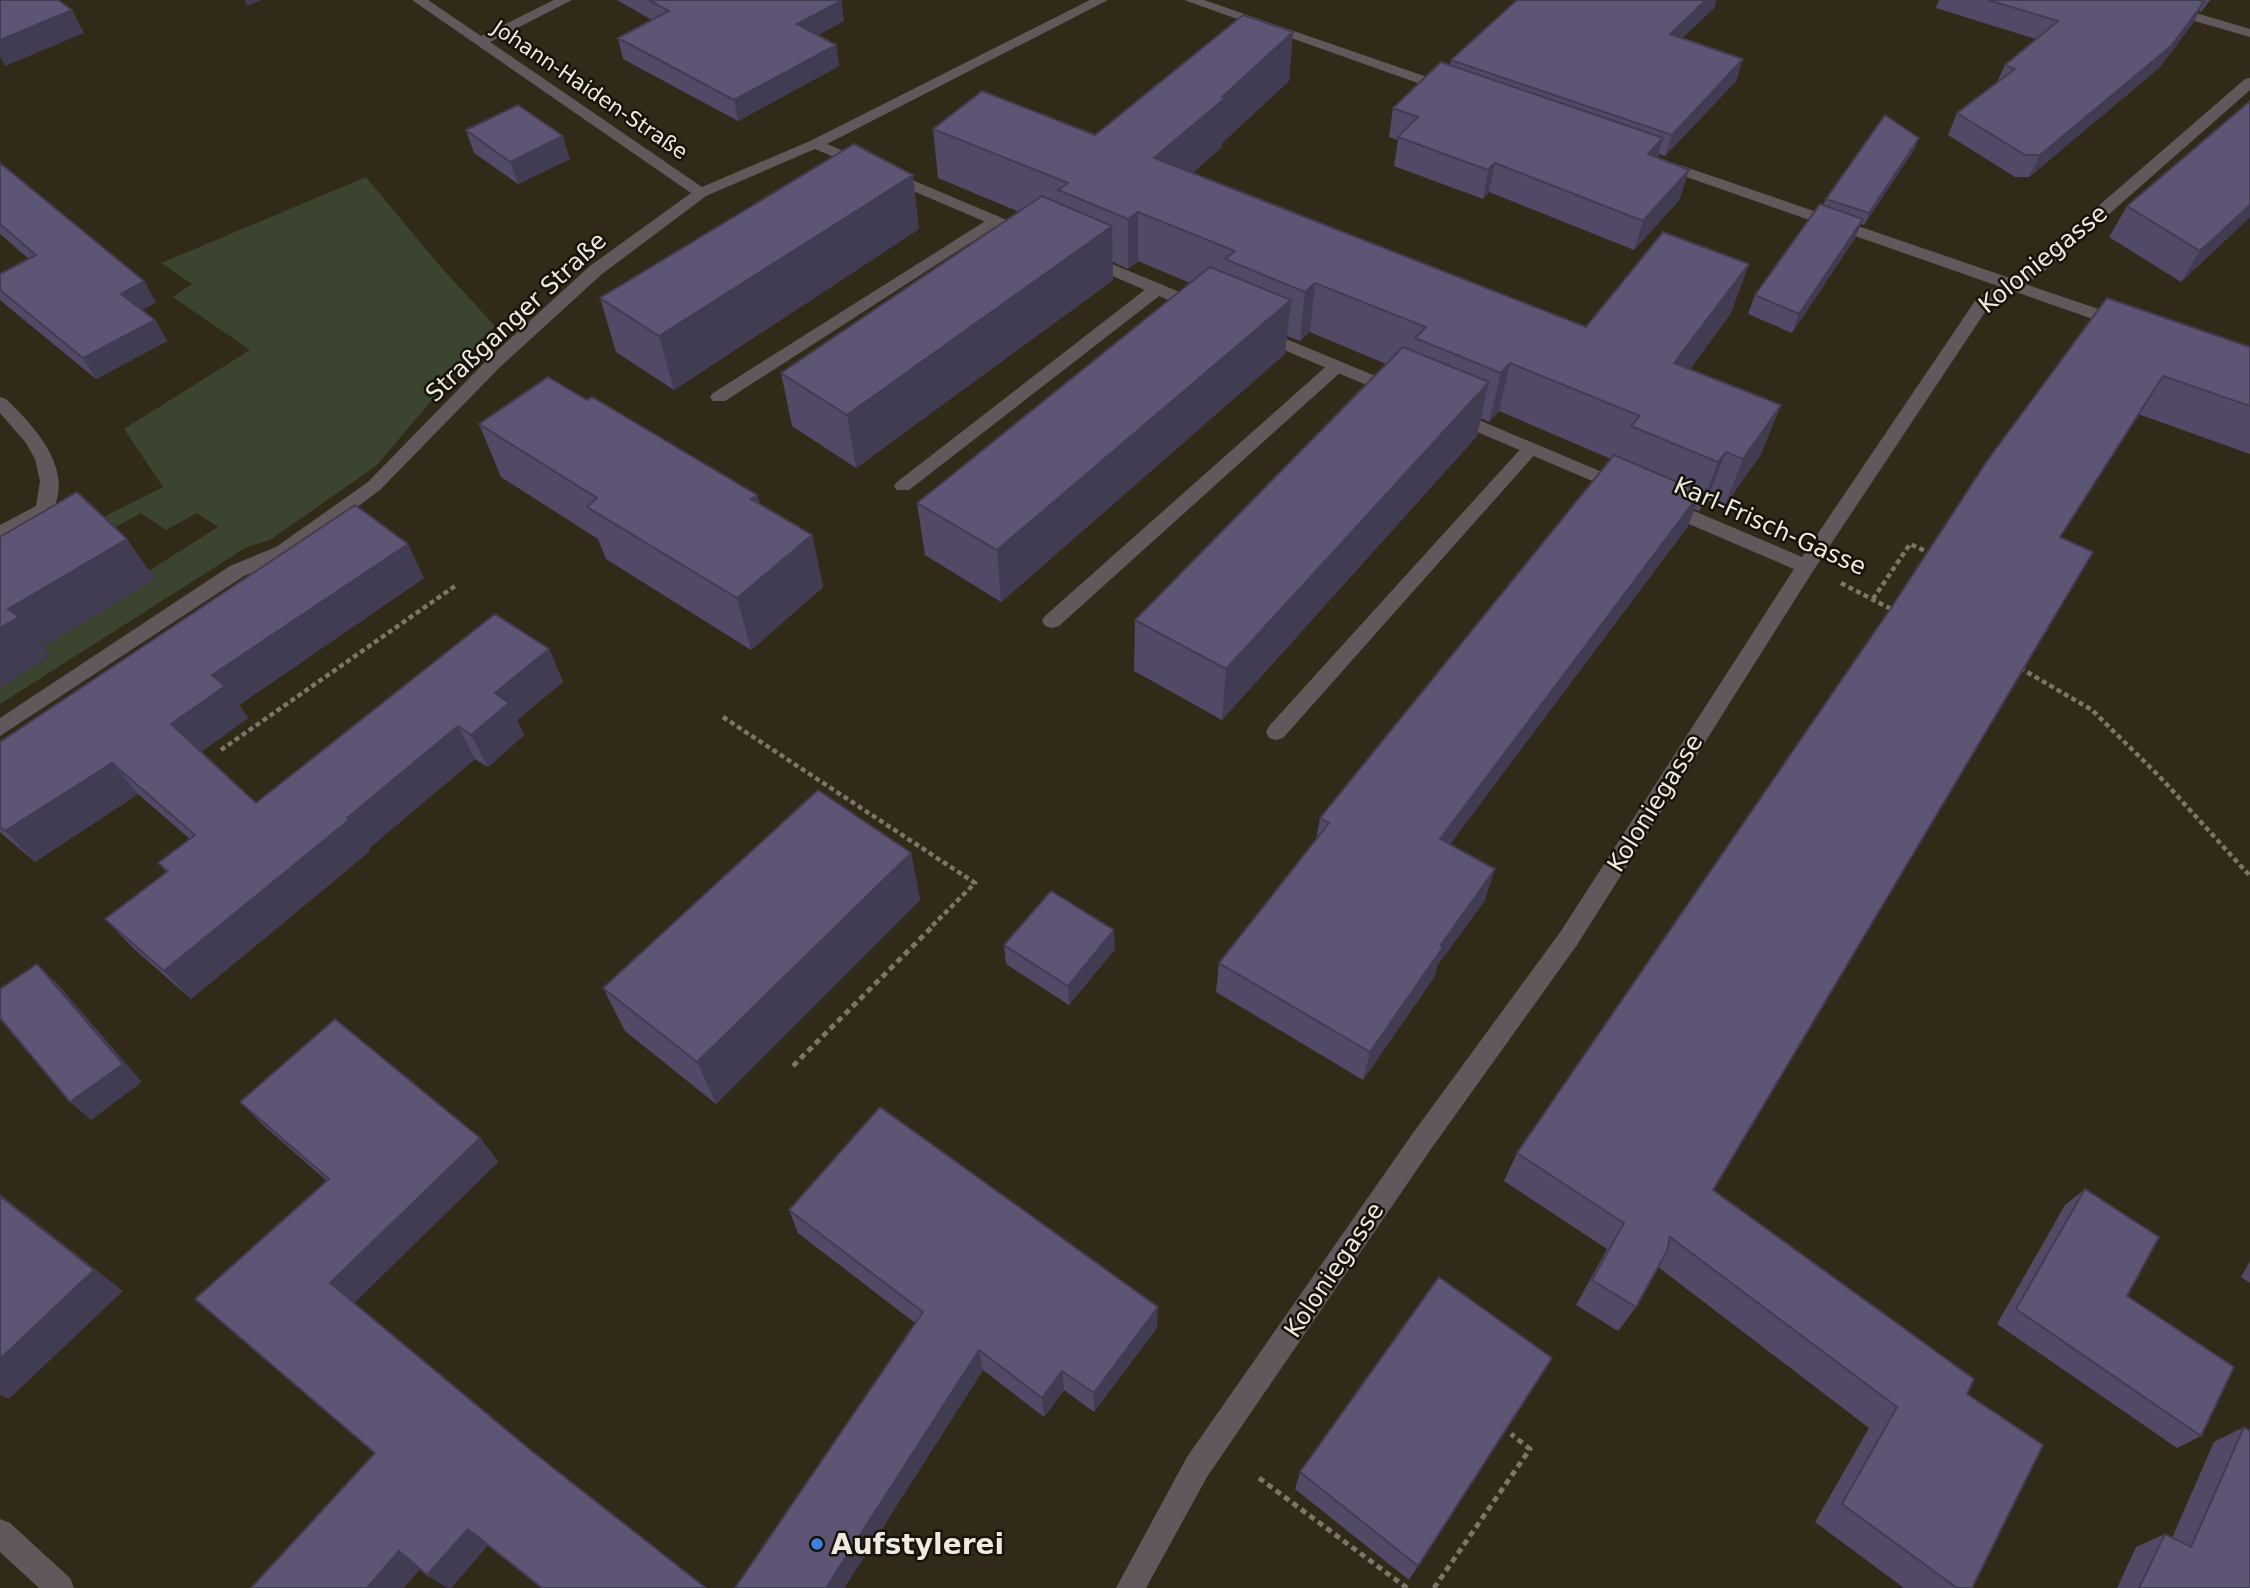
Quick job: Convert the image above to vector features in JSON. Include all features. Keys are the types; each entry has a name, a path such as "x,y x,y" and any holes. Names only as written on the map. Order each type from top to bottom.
{"street":[{"name":"Johann-Haiden-Straße","path":"419,0 701,192"},
{"path":"481,41 565,0"},
{"name":"Straßganger Straße","path":"0,728 237,571 283,552 374,486 494,363 596,270 701,192 815,144 1101,0"},
{"path":"1191,0 1464,95"},
{"path":"2137,0 2250,33"},
{"name":"Koloniegasse","path":"1130,1588 1197,1467 1422,1141 1569,938 1806,566 1983,302 2035,270 2250,82"},
{"path":"815,144 1045,241"},
{"path":"1646,159 2142,329"},
{"path":"719,397 995,220"},
{"path":"1070,252 1222,316"},
{"path":"903,486 1157,289"},
{"path":"1247,327 1410,397"},
{"path":"1052,621 1337,366"},
{"path":"0,403 16,419 44,458 50,479 45,509 0,533"},
{"name":"Karl-Frisch-Gasse","path":"1434,407 1806,566"},
{"path":"1276,733 1531,448"},
{"path":"0,1533 60,1588"}],"path":[{"path":"1873,599 1910,544 1930,553"},
{"name":"Karl-Frisch-Gasse","path":"1806,566 1893,610"},
{"path":"221,750 455,586"},
{"path":"2020,668 2092,710 2160,777 2250,876"},
{"path":"723,717 975,883 793,1066"},
{"path":"1434,1588 1530,1449 1511,1434"},
{"path":"1259,1478 1407,1588"}],"green space":[{"path":"366,177 440,266 495,326 376,466 270,540 245,548 0,704 0,688 50,656 40,649 147,572 218,527 197,513 166,530 141,513 105,533 0,569 163,487 124,429 250,350 173,297 192,284 161,263"}],"building":[{"path":"0,0 58,0 72,10 0,40"},
{"path":"649,0 840,0 797,24 836,45 734,100 618,38 669,11"},
{"path":"1517,0 1706,0 1670,34 1743,59 1672,135 1451,60"},
{"path":"1988,0 2204,2 2171,46 2040,155 2025,155 1957,113 2015,69 2005,65 2058,21"},
{"path":"1243,15 1293,32 1222,97 1225,98 1154,158 1586,327 1663,232 1749,264 1674,363 1781,405 1743,459 1726,452 1718,462 1631,426 1640,416 1510,363 1501,373 1415,338 1426,327 1315,283 1305,292 1225,259 1235,251 1138,212 1128,219 1058,190 1068,183 933,129 982,91 1095,135"},
{"path":"1441,62 1663,138 1648,154 1689,170 1643,221 1495,163 1488,170 1398,137 1418,117 1393,108"},
{"path":"2250,101 2250,205 2200,251 2127,206"},
{"path":"518,105 563,136 510,162 466,130"},
{"path":"1885,115 1919,138 1869,213 1826,199"},
{"path":"854,144 913,175 659,336 600,298"},
{"path":"0,163 144,281 121,294 155,320 83,358 0,290 0,274 36,255 0,224"},
{"path":"1042,196 1112,226 847,415 781,373"},
{"path":"1820,204 1863,219 1799,314 1755,295"},
{"path":"1210,267 1291,300 997,550 917,503"},
{"path":"2107,298 2250,347 2250,406 2163,376 2060,537 2093,552 1713,1190 1974,1379 1967,1394 2043,1445 1972,1588 1957,1588 1842,1504 1897,1407 1670,1237 1667,1251 1636,1307 1592,1280 1624,1223 1517,1153 1893,605 1987,461"},
{"path":"1403,347 1489,382 1226,669 1135,620"},
{"path":"548,377 587,400 592,397 757,495 751,499 812,535 737,598 587,507 597,498 479,424"},
{"path":"1614,455 1701,492 1440,839 1495,869 1370,1052 1219,963 1329,823 1320,818"},
{"path":"77,492 127,539 8,609 19,617 0,628 0,537"},
{"path":"355,505 408,544 212,675 225,686 171,724 256,803 495,614 549,649 495,693 509,703 471,735 458,726 347,818 349,820 164,971 105,919 168,871 158,863 195,835 112,763 5,831 0,827 0,742"},
{"path":"818,790 911,853 697,1062 603,988"},
{"path":"1051,891 1114,930 1068,986 1004,945"},
{"path":"37,964 123,1064 70,1102 0,1018 0,989"},
{"path":"335,1019 480,1138 330,1283 533,1452 706,1588 542,1588 468,1529 427,1575 399,1551 367,1588 251,1588 375,1453 195,1299 329,1179 240,1102"},
{"path":"880,1107 1158,1307 1094,1393 1062,1371 1042,1398 979,1350 826,1588 735,1588 923,1312 789,1210"},
{"path":"2085,1189 2159,1237 2127,1296 2234,1367 2201,1436 2016,1309"},
{"path":"0,1196 94,1270 0,1359"},
{"path":"1439,1277 1552,1358 1418,1566 1300,1472"},
{"path":"2244,1427 2250,1431 2250,1588 2139,1588 2165,1534 2191,1547"}],"place":[{"name":"Aufstylerei","path":"817,1544"}]}
